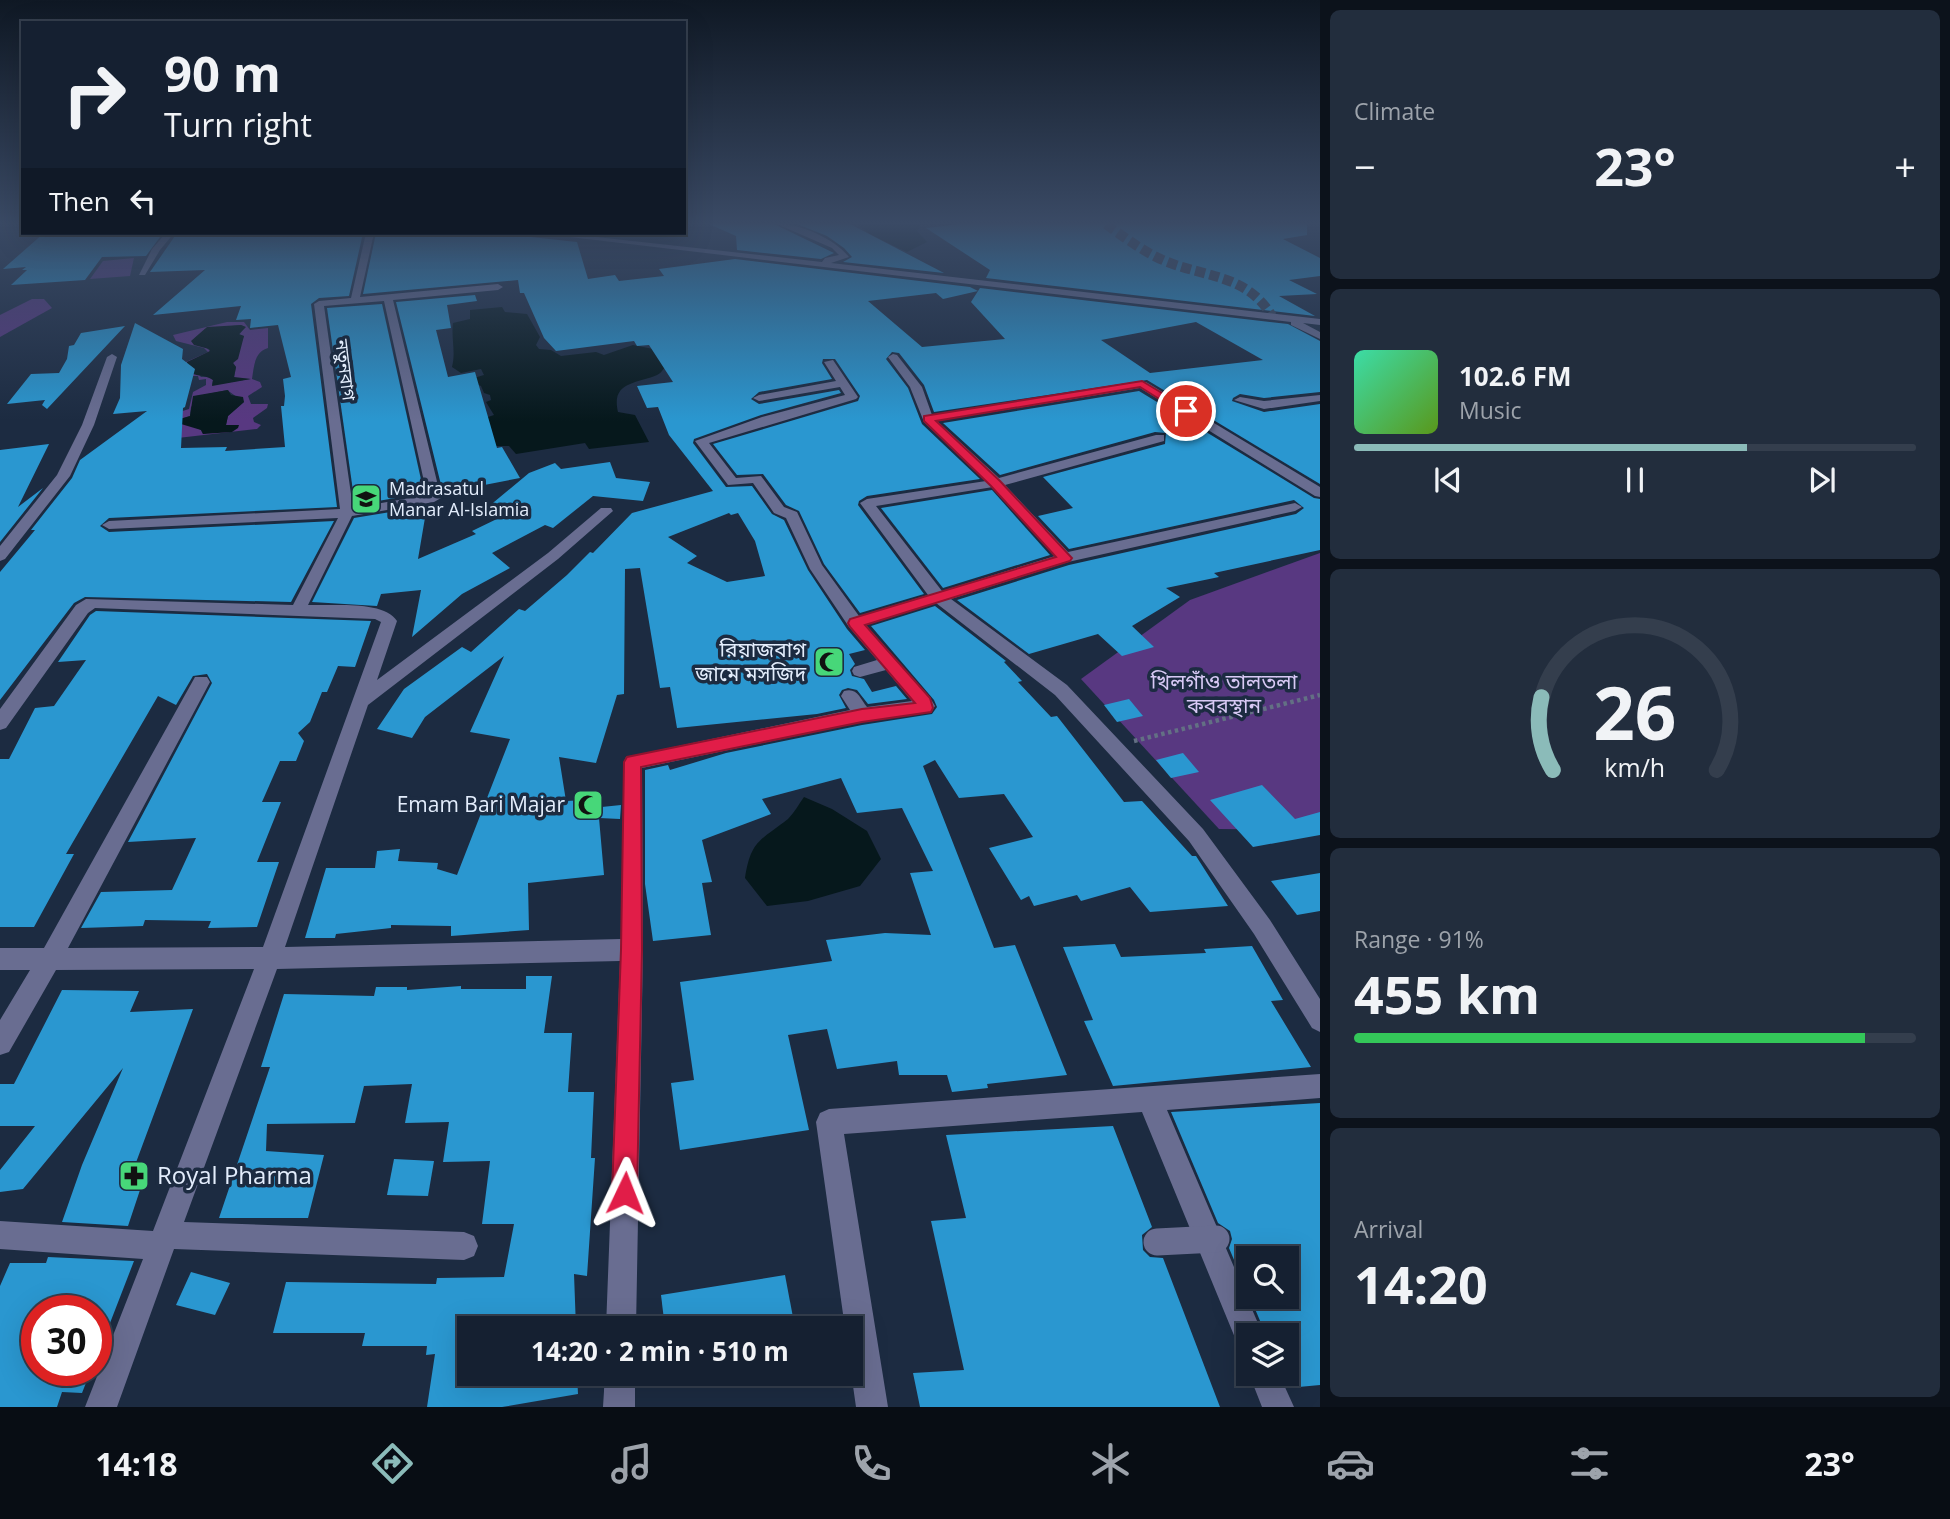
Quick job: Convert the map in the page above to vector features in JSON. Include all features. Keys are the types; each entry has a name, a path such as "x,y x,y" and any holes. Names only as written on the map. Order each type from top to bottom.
{"street":[{"path":"355,300 357,290"},
{"name":"নতুনবাগ","path":"347,513 319,304 471,290"},
{"path":"1042,290 1320,322"},
{"path":"109,525 347,513 434,498 387,298"},
{"path":"1282,317 1320,336"},
{"path":"0,556 63,476 88,425 111,357"},
{"path":"894,357 916,387 928,419 996,483 1065,558"},
{"path":"621,1316 632,950 633,762 856,706 926,706 855,623 815,566 792,515 779,510 757,479 733,482 701,441 852,397 829,362"},
{"path":"759,398 843,383"},
{"path":"928,419 1142,384 1320,493"},
{"path":"1240,400 1264,405 1320,398"},
{"path":"1160,438 996,483 867,503 939,597 1061,691 1196,835 1262,927 1320,1020"},
{"path":"855,623 1065,558 1295,507"},
{"path":"360,702 553,556 606,511"},
{"path":"299,608 347,513"},
{"path":"0,723 82,609 92,603 299,608 375,613 385,615 389,621 270,958 101,1407"},
{"path":"860,671 890,663"},
{"path":"0,1043 51,957 201,682"},
{"path":"0,959 270,958 632,950"},
{"path":"873,1407 829,1122 1320,1086"},
{"path":"1149,1098 1243,1323"},
{"path":"0,1235 163,1241 464,1246"},
{"path":"1157,1242 1216,1238"},
{"path":"619,1407 620,1386"},
{"path":"1269,1386 1278,1407"}],"path":[{"path":"1113,746 1320,695"}],"green space":[{"path":"32,299 44,299 52,308 0,337 0,315"},
{"path":"227,322 244,322 250,330 268,328 268,348 257,356 252,379 260,382 262,387 248,396 251,404 268,404 267,408 253,418 254,422 261,425 257,429 169,439 170,415 189,409 193,392 206,385 206,379 199,380 198,376 191,376 185,371 186,362 208,352 204,348 176,341 173,335","holes":["241,325 245,327 239,335 244,336 233,363 236,367 234,378 250,379 212,385 213,380 201,377 187,362 210,351 195,338 205,329","227,390 244,402 228,416 226,425 238,425 203,434 201,430 180,419 190,416 191,407 203,395"]},
{"name":"খিলগাঁও তালতলা কবরস্থান","path":"1320,553 1320,830 1219,829 1081,679 1190,600"}],"shaded area":[{"path":"502,307 505,312 527,314 540,337 536,345 539,349 551,350 561,356 596,352 604,355 633,345 658,350 668,364 659,374 621,389 617,402 618,412 635,415 649,442 589,449 585,443 516,454 509,446 494,446 482,419 494,415 486,402 491,400 490,395 484,393 481,386 467,380 484,375 481,369 461,373 452,367 453,323 470,319 470,310"},
{"path":"207,327 246,327 239,334 244,336 238,359 233,363 236,367 234,377 251,379 212,386 213,380 210,378 187,371 187,362 210,351 194,345 191,341"},
{"path":"228,390 231,395 243,397 244,402 228,416 226,425 239,425 238,428 232,432 203,434 201,430 181,424 180,419 190,416 193,396"},
{"path":"804,797 832,809 867,831 881,859 860,886 808,901 767,906 745,878 750,856 758,842 788,819"}],"building":[{"path":"182,290 350,290 349,296 319,298 311,304 337,507 109,518 100,526 109,532 334,521 291,602 85,597 74,603 0,700 0,572 35,530 31,530 72,478 80,460 147,411 113,414 120,398 121,365 135,323 183,349 182,359 195,369 183,408 181,448 227,447 225,451 285,447 281,406 284,406 285,396 283,379 291,377 278,325 250,328 251,319 236,320 241,306 153,315"},
{"path":"364,290 411,290 363,294"},
{"path":"519,290 994,290 1288,324 1320,341 1320,392 1264,398 1240,394 1232,401 1264,412 1320,404 1320,484 1147,380 934,412 924,385 899,353 892,352 886,359 908,388 922,424 980,479 867,496 859,501 858,505 924,594 860,613 824,564 799,511 786,505 763,474 737,475 713,444 858,401 860,396 835,359 823,359 822,363 832,379 759,392 751,399 759,404 839,390 841,393 761,415 694,439 693,443 726,487 752,486 772,514 784,520 808,570 847,629 865,650 849,654 855,664 850,670 852,676 864,679 872,692 896,686 907,699 868,704 857,690 848,688 842,690 839,695 846,708 817,714 677,728 670,687 660,688 640,568 625,569 624,694 617,695 596,763 559,757 566,801 587,800 592,808 621,805 620,819 599,818 604,875 528,883 529,930 451,936 451,926 391,925 391,928 336,934 335,938 305,938 326,868 375,868 377,851 400,849 398,861 438,863 437,869 457,875 510,739 470,732 504,656 425,717 412,738 377,729 404,689 462,647 471,652 519,609 525,611 590,552 593,553 632,513 713,491 669,435 658,407 647,408 637,386 673,382 649,345 637,346 634,341 556,351 544,338 524,293 520,293","holes":["978,291 971,302 1005,339 922,347 868,301 936,293 943,299","1196,322 1263,360 1150,373 1101,340","729,513 738,513 755,541 765,576 727,582 687,563 697,556 668,537"]},
{"path":"1087,290 1308,290 1317,294 1279,296 1315,316"},
{"path":"475,295 477,301 447,305 451,328 436,330 448,377 475,372 497,448 502,447 520,478 443,493 396,302"},
{"path":"382,304 424,493 355,505 327,308"},
{"path":"125,326 47,409 42,405 45,400 7,404 31,374 59,373 67,359 69,346 74,345 81,333"},
{"path":"1139,391 1314,498 1320,499 1320,550 1214,573 1219,577 1166,588 1180,597 1132,626 1154,647 1122,656 1098,634 1029,654 957,600 1069,565 1296,514 1304,508 1294,500 1069,549 1038,516 1073,508 1043,477 1165,444 1166,433 1155,432 1000,475 943,423"},
{"path":"49,444 18,507 43,488 0,542 0,450"},
{"path":"610,462 616,478 650,482 643,501 593,496 553,528 545,525 492,553 510,568 462,594 412,637 421,590 381,594 377,606 312,602 354,518 427,506 418,559 476,534 472,531 503,516 488,507 529,473 555,463 561,469"},
{"path":"992,490 1050,555 943,588 881,508"},
{"path":"935,606 1006,661 1004,662 1022,681 1018,682 1051,717 1057,716 1124,802 1142,801 1192,856 1196,856 1228,906 1150,912 1130,887 1081,901 1077,895 1034,906 1029,896 1021,900 989,848 1033,837 1004,794 959,798 935,760 923,766 994,948 1015,945 1067,1075 987,1084 988,1088 952,1092 947,1075 899,1075 897,1061 837,1069 827,1029 788,1035 809,1130 680,1150 671,1083 694,1080 680,982 832,961 826,940 885,933 931,935 910,873 933,871 902,808 857,813 841,778 762,799 771,814 702,840 712,882 702,883 711,935 653,941 645,884 645,770 668,765 670,770 726,753 862,725 932,714 937,707 934,700 871,626"},
{"path":"96,611 371,621 355,667 338,666 327,692 322,692 310,722 298,733 304,741 296,761 280,761 262,802 281,802 257,862 279,862 257,927 208,928 211,921 145,920 143,926 81,928 101,892 172,890 196,838 128,842 212,683 207,674 193,676 176,705 158,696 66,854 74,854 34,927 0,927 0,759 9,759 35,708 54,706 86,660 58,662 90,615"},
{"path":"1129,699 1143,716 1117,722 1104,705"},
{"path":"1183,753 1199,772 1171,778 1156,760"},
{"path":"1262,785 1295,819 1320,812 1320,835 1253,847 1210,800"},
{"path":"1320,873 1320,911 1297,915 1271,881"},
{"path":"1115,944 1121,957 1206,953 1204,949 1252,946 1283,1000 1271,1001 1311,1067 1113,1086 1084,1021 1093,1020 1063,947"},
{"path":"526,976 552,976 544,1033 572,1033 568,1092 594,1092 591,1158 595,1158 587,1276 574,1274 576,1316 457,1316 457,1386 578,1386 578,1394 502,1407 427,1407 435,1354 426,1355 427,1346 362,1346 365,1333 273,1333 286,1282 436,1284 437,1278 504,1277 514,1224 482,1224 490,1161 443,1162 449,1122 405,1123 412,1084 364,1086 355,1123 267,1124 266,1151 324,1155 308,1218 219,1218 270,1067 261,1067 284,994 374,996 376,987 407,987 407,990 461,986 461,989 526,989"},
{"path":"62,990 139,991 130,1012 193,1009 131,1176 145,1175 128,1226 62,1222 82,1165 123,1068 23,1189 0,1192 0,1170 35,1126 0,1126 0,1084 14,1084"},
{"path":"1320,1103 1320,1385 1288,1388 1299,1386 1299,1323 1261,1323 1255,1309 1299,1309 1299,1246 1236,1246 1236,1265 1229,1248 1232,1239 1230,1231 1218,1223 1171,1112"},
{"path":"1113,1126 1152,1227 1142,1235 1143,1250 1150,1257 1163,1258 1220,1407 920,1407 913,1373 964,1370 931,1221 966,1218 946,1135"},
{"path":"394,1159 434,1161 428,1196 387,1195"},
{"path":"48,1257 134,1261 112,1318 112,1295 21,1295 21,1386 85,1386 82,1393 62,1392 57,1407 0,1407 0,1286 10,1263 46,1263"},
{"path":"191,1272 230,1283 215,1315 176,1305"},
{"path":"785,1275 793,1316 664,1316 661,1295"}],"tunnel":[{"path":"1246,290 1262,302 1272,316"}],"place":[{"name":"Madrasatul Manar Al-Islamia","path":"366,499"},
{"name":"রিয়াজবাগ জামে মসজিদ","path":"829,662"},
{"name":"Emam Bari Majar","path":"588,805"},
{"name":"Royal Pharma","path":"134,1176"}],"route":[{"path":"625,1193 632,950 633,762 862,715 925,708 925,703 855,623 1065,558 996,483 928,419 1142,384 1186,411"}]}
